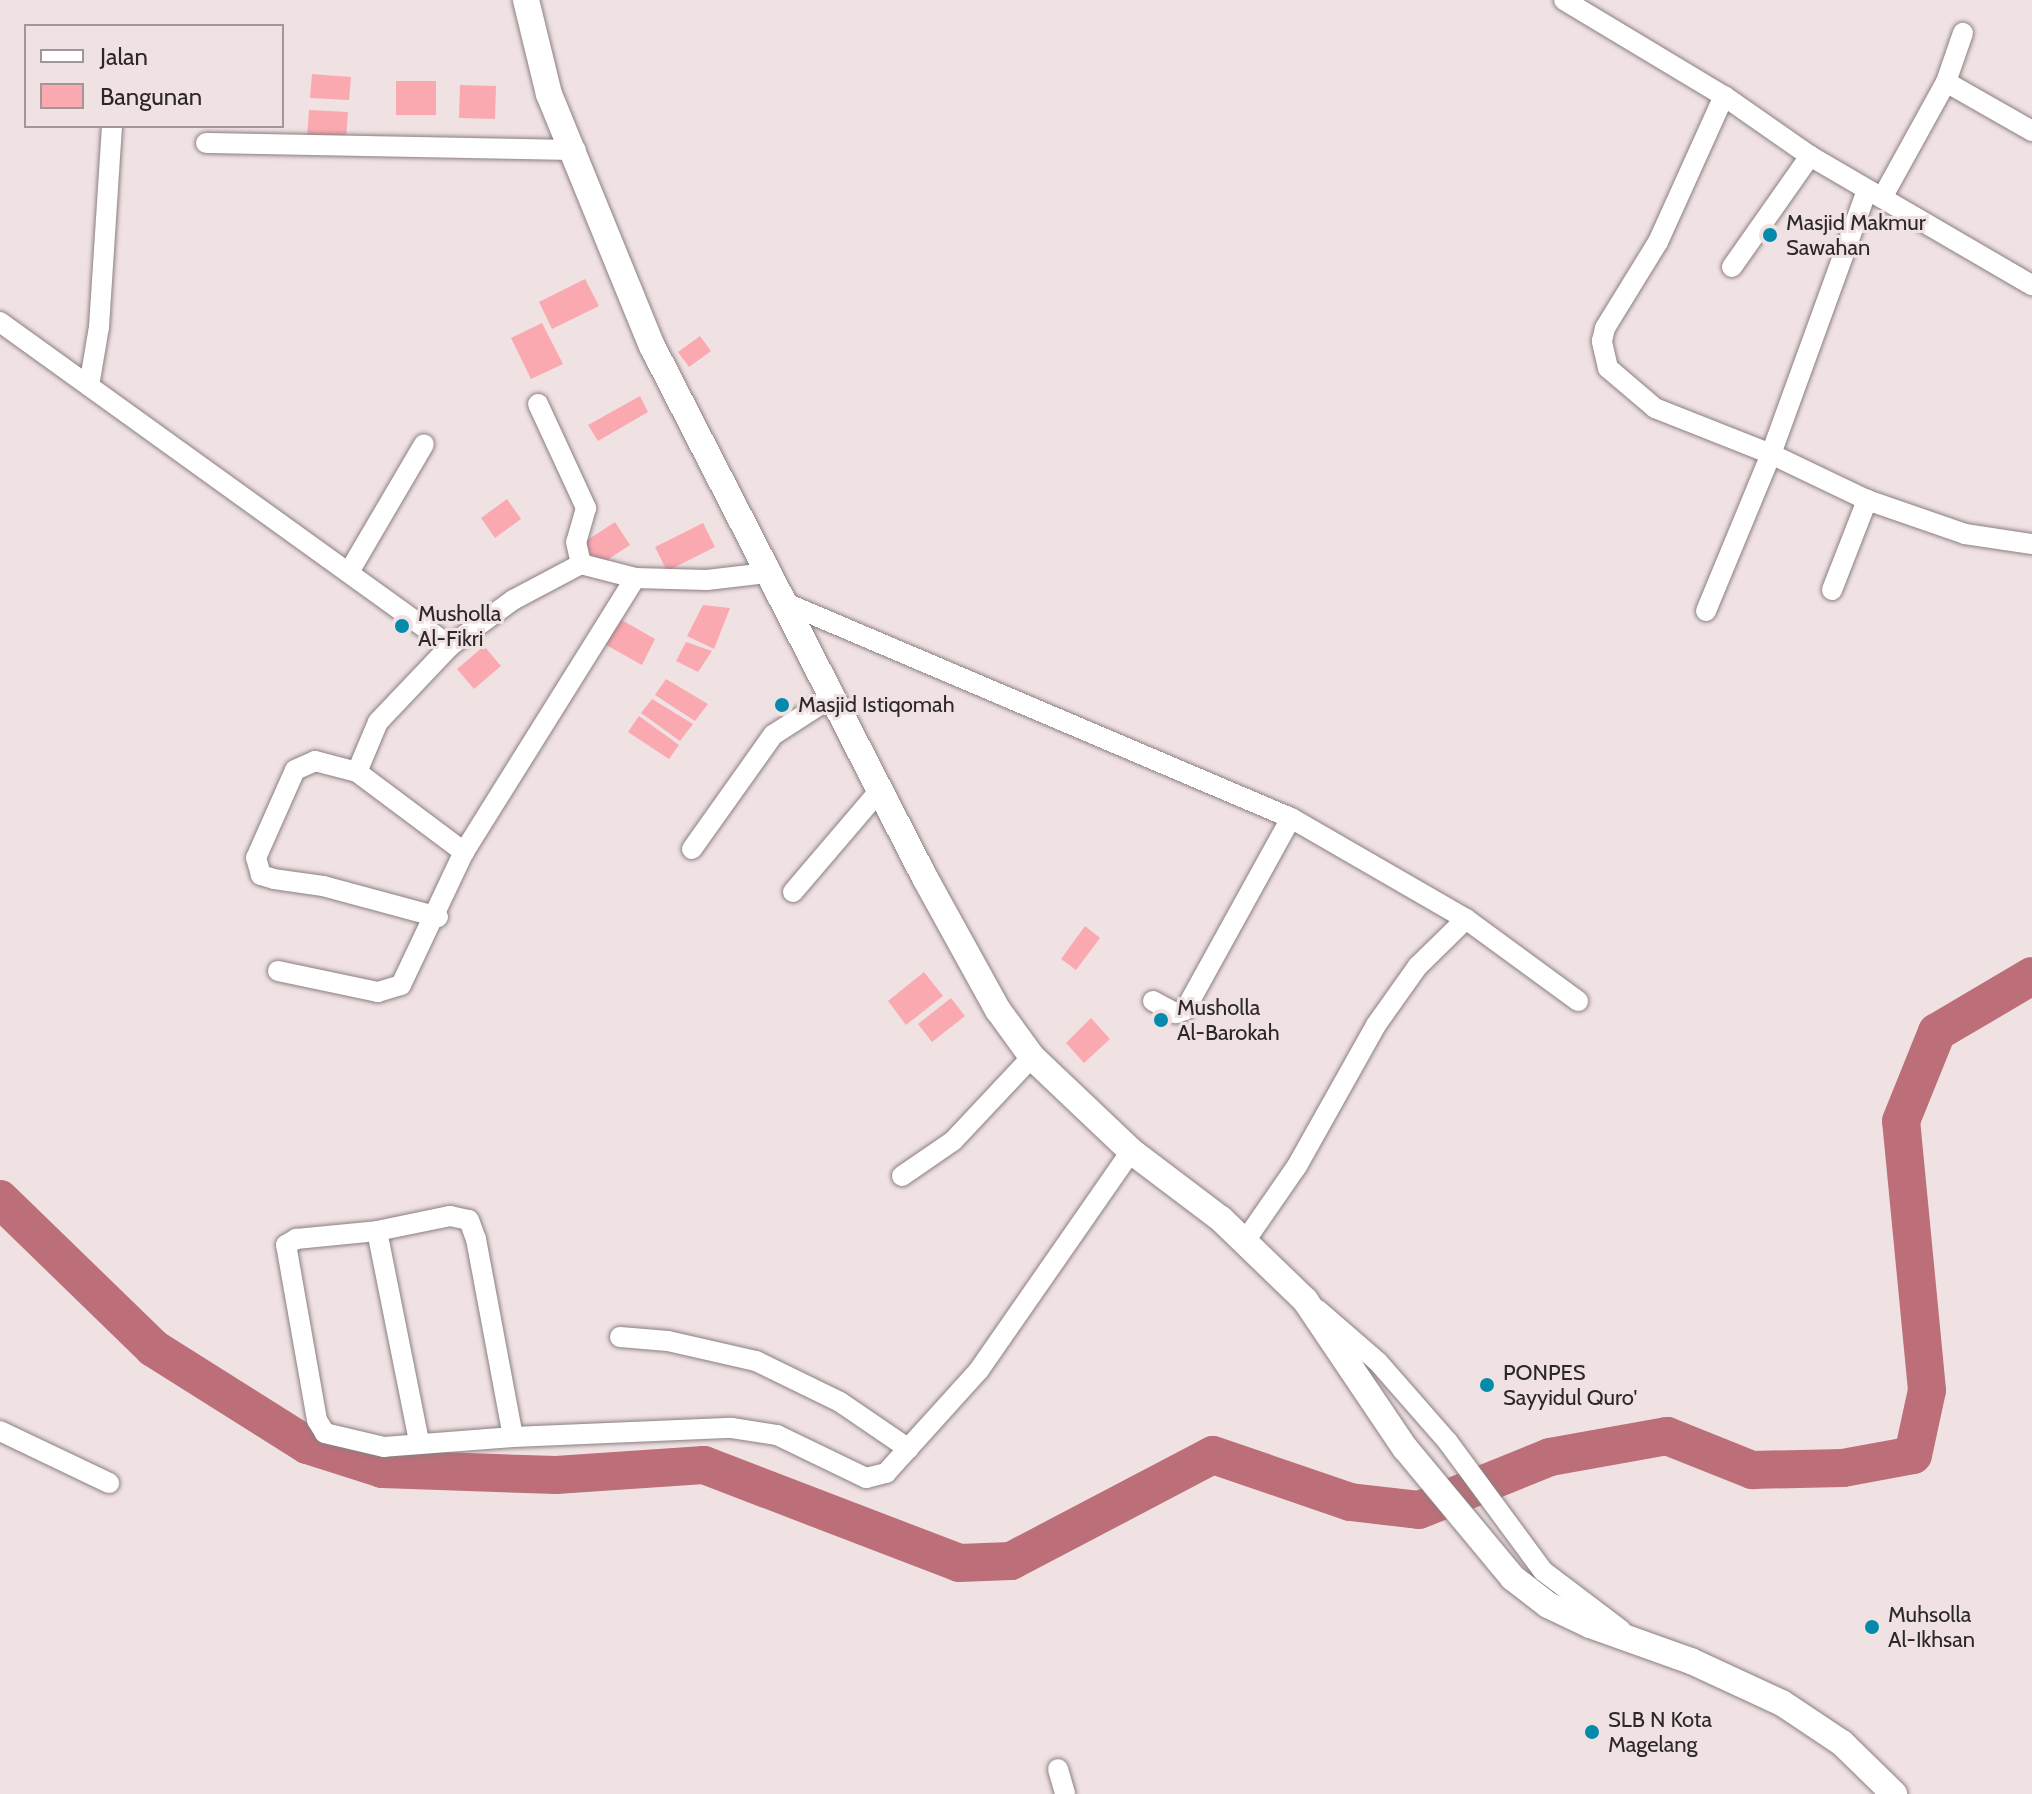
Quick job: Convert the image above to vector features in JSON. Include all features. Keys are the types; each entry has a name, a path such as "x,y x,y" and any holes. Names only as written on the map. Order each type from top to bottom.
{"street":[{"path":"526,0 549,94 576,150 652,346 780,601 998,1010 1032,1057 1131,1151 1245,1241 1305,1300 1378,1362 1448,1442 1543,1571 1638,1643"},
{"path":"1564,0 1724,96 1810,156 2032,285"},
{"path":"1706,611 1875,194 1946,82 1963,33"},
{"path":"1946,82 2032,131"},
{"path":"1724,96 1658,242 1605,328 1603,355 1608,368 1655,408 1771,454 1867,500 1965,534 2032,544"},
{"path":"89,386 99,327 112,128"},
{"path":"206,143 576,150"},
{"path":"1732,267 1810,156"},
{"path":"0,322 450,646"},
{"path":"538,404 586,508 576,542 581,564"},
{"path":"349,572 424,444"},
{"path":"1832,590 1867,500"},
{"path":"357,772 378,722 450,646 513,600 581,564 635,578 707,580 767,573"},
{"path":"278,971 388,993 408,976 438,917 464,852 635,578"},
{"path":"780,601 1291,818 1466,919 1578,1001"},
{"path":"692,849 773,735 832,697"},
{"path":"438,917 323,886 274,879 256,867 295,770 315,761 357,772 464,852"},
{"path":"793,892 881,789"},
{"path":"1153,1001 1176,1013 1185,1010 1291,818"},
{"path":"1245,1241 1297,1166 1376,1025 1418,966 1466,919"},
{"path":"902,1176 953,1141 1032,1057"},
{"path":"513,1437 469,1220 450,1216 377,1231 296,1239 284,1250 317,1420 325,1433 360,1445 732,1428 777,1435 866,1478 886,1473 979,1370 1131,1151"},
{"path":"377,1231 419,1441"},
{"path":"1305,1300 1405,1448 1513,1578 1548,1605 1782,1703 1842,1743 1894,1794"},
{"path":"620,1337 668,1341 756,1361 840,1402 909,1449"},
{"path":"0,1431 109,1483"},
{"path":"1058,1769 1065,1794"}],"building":[{"path":"312,74 351,77 349,100 310,98"},
{"path":"396,81 436,81 436,115 396,115"},
{"path":"460,85 496,86 495,119 459,118"},
{"path":"309,110 348,112 346,138 307,136"},
{"path":"585,279 599,306 552,329 539,302"},
{"path":"542,323 563,364 531,379 511,338"},
{"path":"700,336 711,351 689,367 678,352"},
{"path":"640,396 648,412 598,441 588,425"},
{"path":"507,499 521,519 495,538 481,518"},
{"path":"615,522 630,545 598,566 583,543"},
{"path":"703,523 715,547 667,571 655,547"},
{"path":"703,605 730,608 714,649 687,636"},
{"path":"620,619 655,639 642,665 606,645"},
{"path":"686,642 712,651 698,672 676,661"},
{"path":"484,646 501,666 474,689 457,669"},
{"path":"666,679 708,704 695,721 655,695"},
{"path":"652,699 693,724 680,741 641,713"},
{"path":"639,716 679,745 669,759 628,732"},
{"path":"1085,926 1100,938 1076,970 1061,959"},
{"path":"924,972 943,996 906,1025 888,1001"},
{"path":"951,998 965,1016 932,1042 918,1024"},
{"path":"1091,1018 1110,1039 1084,1063 1066,1043"}],"waterway":[{"path":"0,1199 153,1348 307,1445 382,1469 556,1475 704,1465 959,1563 1011,1561 1213,1455 1350,1502 1419,1510 1550,1457 1667,1436 1752,1470 1843,1468 1913,1455 1927,1390 1901,1121 1937,1032 2032,976"}],"place":[{"name":"Masjid Makmur Sawahan","path":"1770,235"},
{"name":"Musholla Al-Fikri","path":"402,626"},
{"name":"Masjid Istiqomah","path":"782,705"},
{"name":"Musholla Al-Barokah","path":"1161,1020"},
{"name":"PONPES Sayyidul Quro'","path":"1487,1385"},
{"name":"Muhsolla Al-Ikhsan","path":"1872,1627"},
{"name":"SLB N Kota Magelang","path":"1592,1732"}]}
